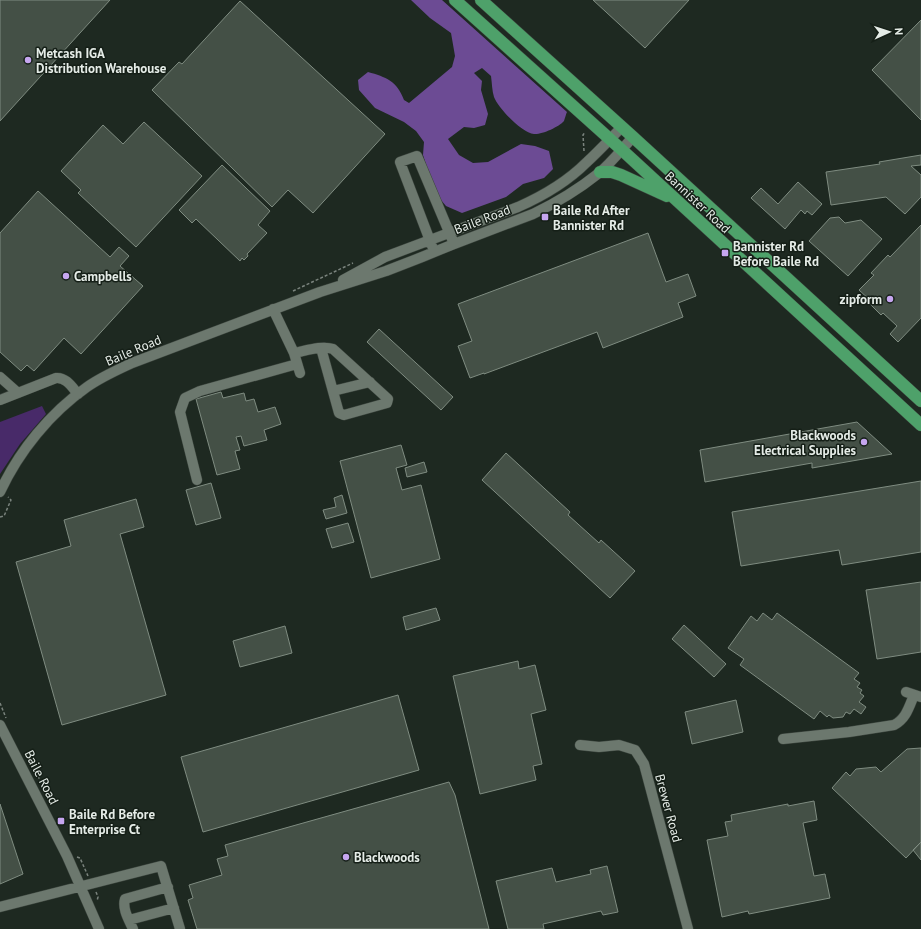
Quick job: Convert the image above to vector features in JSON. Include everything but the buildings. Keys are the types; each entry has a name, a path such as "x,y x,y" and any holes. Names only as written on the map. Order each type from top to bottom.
{"main road":[{"name":"Bannister Road","path":"455,0 609,140 622,150 921,425"},
{"name":"Bannister Road","path":"481,0 921,401"},
{"path":"600,172 612,172 621,175 677,201"}],"street":[{"name":"Baile Road","path":"320,292 385,257 538,198 556,187 578,170 622,127"},
{"name":"Baile Road","path":"4,493 21,454 40,431 67,402 87,387 110,373 132,363 273,309 386,271 547,207 581,186 600,172 633,137"},
{"path":"435,252 400,162 417,156 454,244"},
{"path":"411,191 428,185"},
{"path":"197,480 180,417 181,406 185,398 200,391 299,369 294,353 273,309"},
{"path":"294,353 321,348 333,349 388,399 387,404 341,415 339,413 321,348"},
{"path":"0,377 18,393"},
{"path":"0,400 56,378 65,380 78,394"},
{"path":"333,391 370,382"},
{"path":"783,739 849,732 894,725 904,718 914,695"},
{"name":"Baile Road","path":"0,725 50,822 99,929"},
{"name":"Brewer Road","path":"580,745 599,747 620,745 635,750 644,764 687,929"},
{"path":"0,907 161,866 180,929"},
{"path":"168,887 125,899 125,910 131,925 174,908"}],"path":[{"path":"583,156 583,135 585,132"},
{"path":"293,291 352,263"},
{"path":"0,517 4,516 11,500 4,493"}],"shaded area":[{"path":"411,0 442,0 567,112 564,121 554,128 537,134 529,133 517,125 496,102 492,90 491,76 482,68 474,73 482,81 481,90 488,114 485,125 474,128 464,127 448,139 459,155 473,163 488,162 521,144 535,146 549,151 553,169 544,178 523,184 506,197 462,213 446,206 435,193 423,155 424,142 416,131 404,122 375,108 359,90 358,80 368,72 385,78 394,84 398,88 404,100 409,103 452,67 455,56 451,33 430,18"},
{"path":"42,406 46,414 20,444 0,474 0,422"}],"place":[{"name":"Metcash IGA Distribution Warehouse","path":"28,60"},
{"name":"Baile Rd After Bannister Rd","path":"545,217"},
{"name":"Bannister Rd Before Baile Rd","path":"725,253"},
{"name":"Campbells","path":"66,276"},
{"name":"zipform","path":"890,299"},
{"name":"Blackwoods Electrical Supplies","path":"864,442"},
{"name":"Baile Rd Before Enterprise Ct","path":"61,821"},
{"name":"Blackwoods","path":"346,857"}]}
